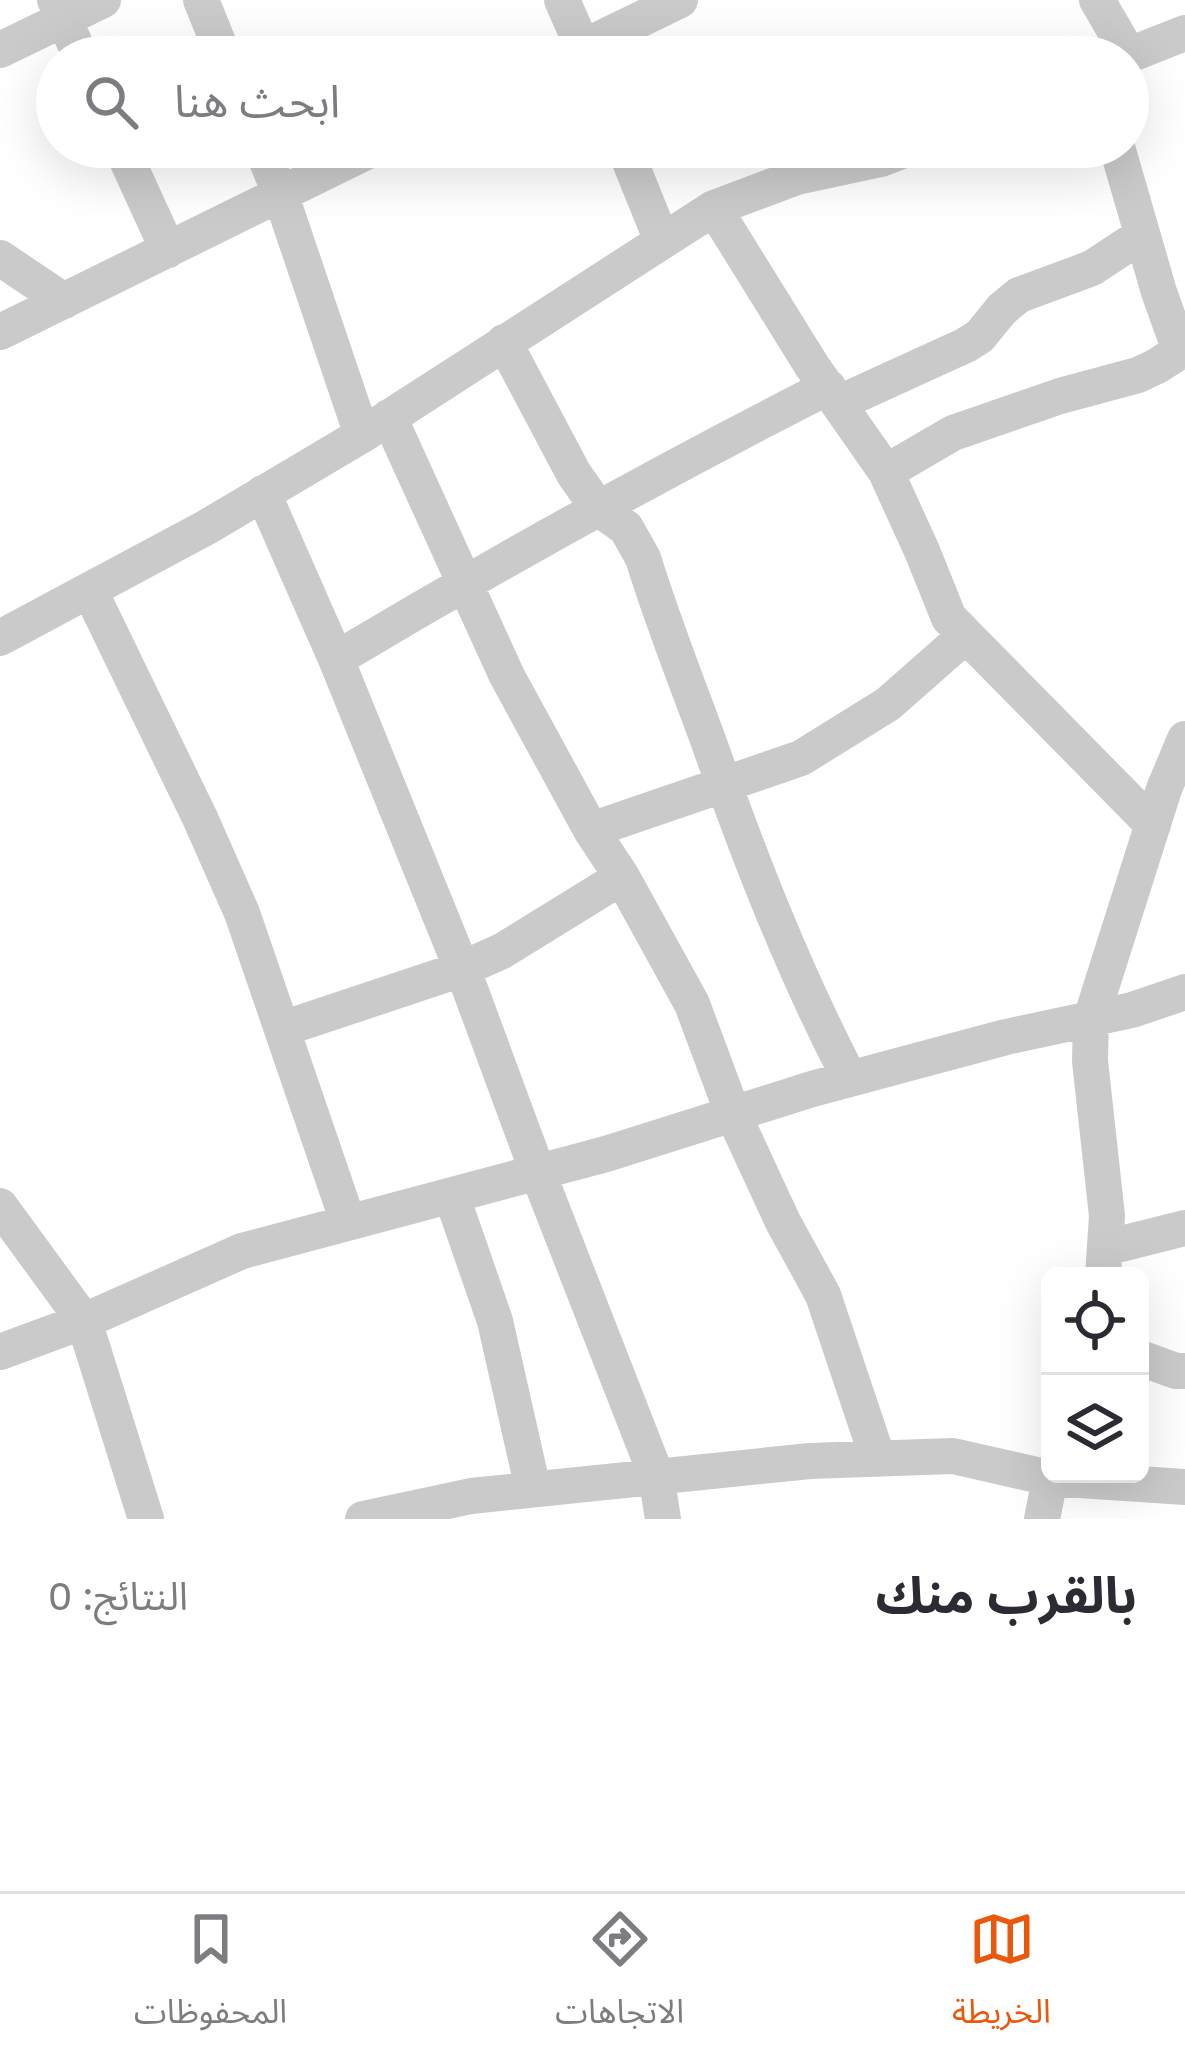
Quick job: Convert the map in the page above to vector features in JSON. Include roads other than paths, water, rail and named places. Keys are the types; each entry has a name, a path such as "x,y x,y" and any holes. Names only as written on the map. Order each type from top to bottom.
{"street":[{"path":"0,50 59,9 103,0"},
{"path":"201,0 216,36"},
{"path":"562,0 573,36"},
{"path":"612,36 680,0"},
{"path":"1097,0 1116,36"},
{"path":"1149,47 1185,33"},
{"path":"130,168 167,250"},
{"path":"269,168 376,426 465,583 507,676 591,830 692,1004 733,1114 823,1294 878,1459"},
{"path":"0,332 333,168"},
{"path":"632,168 662,241"},
{"path":"0,638 376,426 713,208 797,177 839,168"},
{"path":"886,472 953,433 1138,375 1182,349 1123,168"},
{"path":"713,208 886,472 949,618 1153,825"},
{"path":"336,659 686,459 966,345 1019,295 1092,268 1142,235"},
{"path":"0,258 64,301"},
{"path":"505,342 559,449 598,508 626,528 644,558 781,935 850,1079"},
{"path":"263,493 462,969 656,1475 663,1519"},
{"path":"90,591 242,913 348,1222"},
{"path":"591,830 801,758 887,704 964,637"},
{"path":"1185,739 1091,1019 1090,1061 1106,1216 1104,1262 1185,1228"},
{"path":"282,1029 462,969 502,951 622,878"},
{"path":"0,1352 84,1321 242,1251 538,1173 850,1079 1006,1037 1132,1010 1185,992"},
{"path":"452,1197 495,1321 533,1489"},
{"path":"0,1206 84,1321 146,1519"},
{"path":"1149,1361 1185,1371"},
{"path":"363,1519 471,1496 810,1461 953,1456 1041,1474"},
{"path":"1042,1519 1049,1483"},
{"path":"1136,1483 1185,1487"}]}
